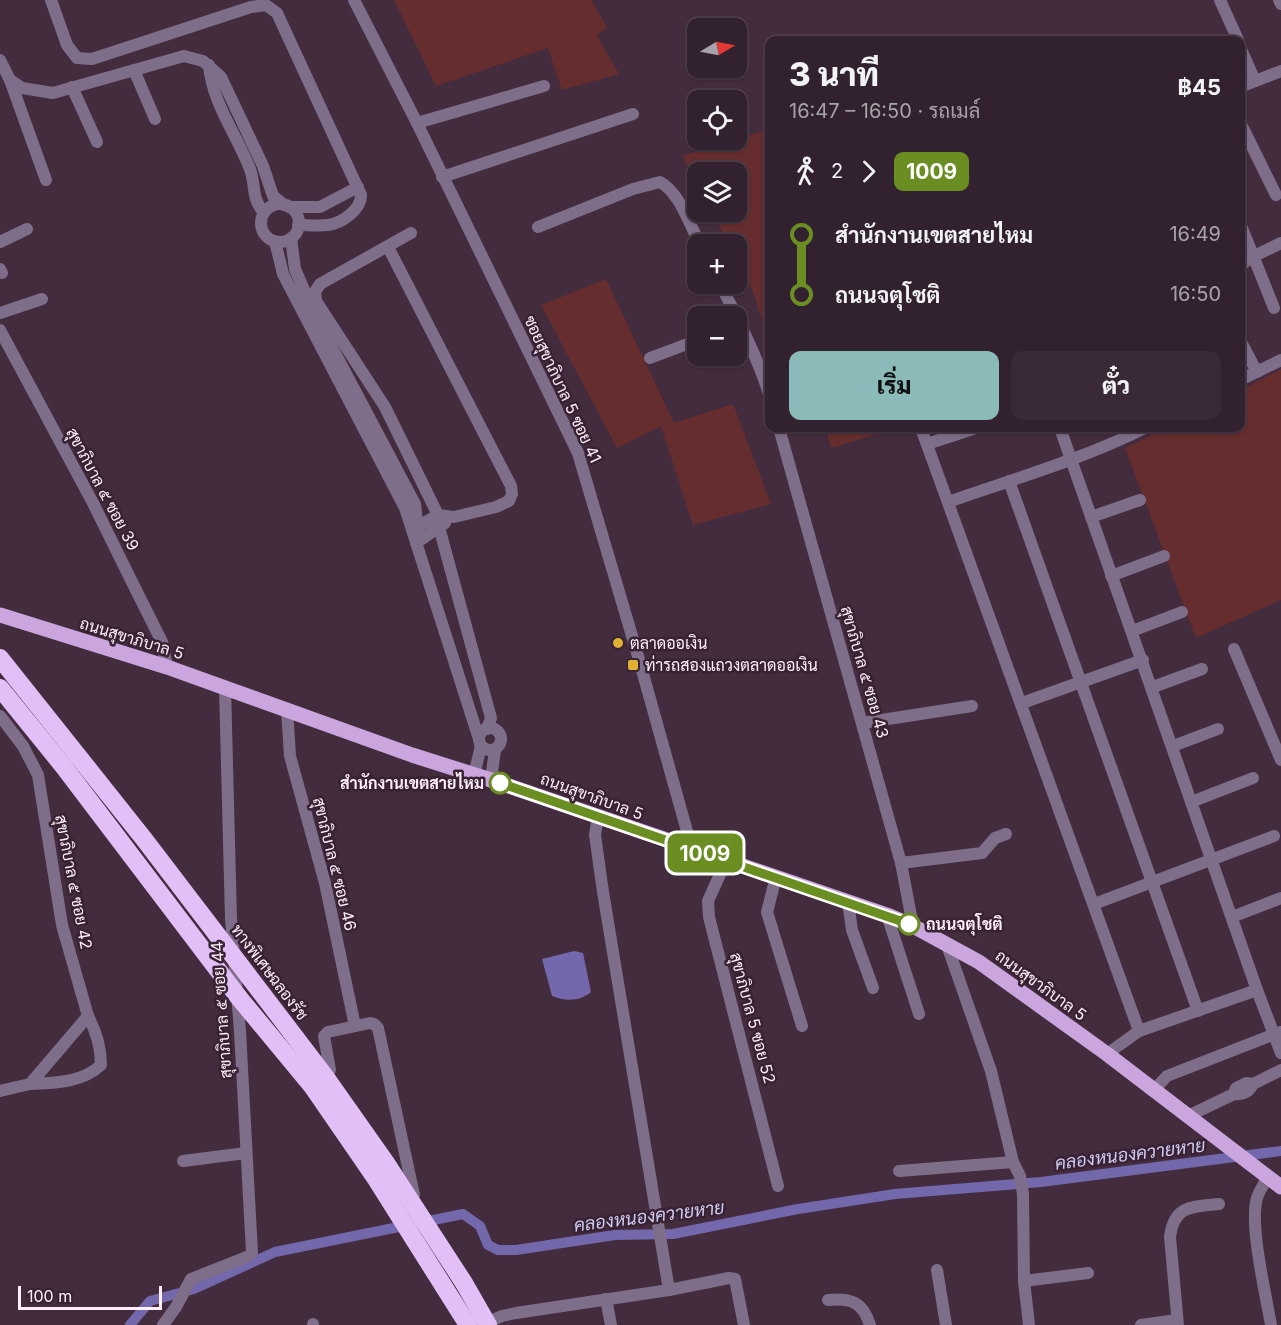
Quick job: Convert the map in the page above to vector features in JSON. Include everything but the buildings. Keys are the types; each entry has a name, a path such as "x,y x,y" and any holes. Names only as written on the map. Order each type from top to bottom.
{"highway":[{"name":"ทางพิเศษฉลองรัช","path":"0,658 144,839 324,1075 392,1173 464,1283 488,1325"},
{"path":"0,688 64,767 240,999 312,1086 376,1179 468,1325"}],"main road":[{"name":"ถนนสุขาภิบาล 5","path":"0,615 225,687 412,755 598,816 887,915 913,926 979,962 1107,1054 1281,1187"}],"street":[{"path":"51,0 67,45 77,57 92,59 251,7 266,5 277,13 361,195 361,204 356,211 330,225 298,225"},
{"name":"ซอยสุขาภิบาล 5 ซอย 41","path":"354,0 417,123 578,453 692,849"},
{"path":"1220,0 1236,36"},
{"path":"10,80 22,88 52,93 184,56 209,65 221,77 244,124 263,166 273,196 286,206 296,214 298,225 294,235 281,242 275,241 263,232 261,222 264,213 273,206 286,206 320,207 358,187"},
{"path":"1245,58 1255,81"},
{"path":"0,60 10,80 46,180"},
{"path":"209,65 210,82 251,171 256,203 264,213"},
{"path":"134,70 155,119"},
{"path":"1245,85 1280,75"},
{"path":"417,123 544,86"},
{"path":"72,87 98,142"},
{"path":"442,177 633,114"},
{"path":"232,130 244,124"},
{"path":"1245,132 1276,195"},
{"path":"251,171 263,166"},
{"path":"538,227 633,189 660,182 668,187 674,196 695,234"},
{"path":"0,242 27,229"},
{"path":"411,233 320,284 315,292 316,301 385,407 439,521 491,718 487,729"},
{"path":"1245,236 1274,308"},
{"path":"291,238 295,269 315,315 415,504 416,535"},
{"path":"275,241 283,274 405,508 416,535 424,570 480,743 487,750 495,750"},
{"path":"1245,262 1281,243"},
{"path":"388,247 511,486 512,494 509,501 496,507 439,521 416,535"},
{"path":"0,313 42,299"},
{"name":"สุขาภิบาล ๕ ซอย 39","path":"0,330 93,503 162,642 166,667"},
{"path":"747,343 765,381"},
{"path":"650,358 687,344"},
{"path":"1245,349 1257,372"},
{"path":"1245,378 1281,360"},
{"name":"สุขาภิบาล ๕ ซอย 43","path":"779,432 901,863 913,926"},
{"path":"922,432 1139,1031"},
{"path":"927,444 964,432"},
{"path":"1062,432 1111,576 1153,687 1257,990 1277,1033 1281,1053"},
{"path":"948,502 1072,459 1137,432"},
{"path":"1009,481 1198,1011"},
{"path":"1091,517 1140,500"},
{"path":"1111,576 1164,556"},
{"path":"1132,631 1182,612"},
{"path":"1234,650 1281,760"},
{"path":"1022,703 1143,660"},
{"path":"1153,687 1202,669"},
{"name":"สุขาภิบาล ๕ ซอย 44","path":"163,1325 191,1279 252,1253 240,1031 231,919 225,687"},
{"path":"862,723 972,706"},
{"name":"สุขาภิบาล ๕ ซอย 46","path":"287,710 290,756 325,883 355,1026"},
{"name":"สุขาภิบาล ๕ ซอย 42","path":"0,716 24,746 38,775 62,925 88,1016 96,1031 101,1050 100,1065 93,1072 61,1083 30,1084"},
{"path":"474,775 481,733 487,729 494,729 500,734 501,741 495,750 491,780"},
{"path":"1173,746 1218,729"},
{"path":"1191,802 1253,778"},
{"path":"598,816 595,835 669,1290"},
{"path":"901,863 982,854 995,838 1006,834"},
{"path":"1094,904 1274,836"},
{"name":"สุขาภิบาล 5 ซอย 52","path":"726,861 708,901 709,917 778,1186"},
{"path":"776,878 767,912 802,1026"},
{"path":"1232,917 1281,898"},
{"path":"848,902 852,930 873,988"},
{"path":"887,915 919,1014"},
{"path":"947,945 991,1071 1013,1162 1020,1176 1023,1194 1024,1281 1029,1325"},
{"path":"1107,1054 1139,1031 1257,990"},
{"path":"0,1091 30,1084 88,1016"},
{"path":"330,1070 324,1036 328,1032 370,1023 378,1028 414,1195"},
{"path":"1153,1091 1167,1076 1277,1033"},
{"path":"1188,1116 1234,1094 1240,1095 1249,1091 1253,1084 1281,1070"},
{"path":"183,1161 246,1153"},
{"path":"899,1171 1013,1162"},
{"path":"1268,1177 1257,1197 1255,1228 1271,1325"},
{"path":"1141,1325 1178,1322 1170,1237 1173,1222 1181,1211 1187,1208 1219,1204"},
{"path":"937,1270 946,1325"},
{"path":"1024,1281 1088,1272"},
{"path":"481,1325 516,1313 669,1290 729,1278 735,1279 744,1325"},
{"path":"606,1299 611,1325"},
{"path":"828,1300 852,1301 867,1314 870,1325"}],"shaded area":[{"path":"394,0 591,0 607,27 597,36 619,74 562,90 548,48 436,86"},
{"path":"765,131 765,328 747,279 747,234 724,234 717,222 747,222 747,162 687,162 687,165 682,156 702,150 747,150 747,136"},
{"path":"606,279 674,423 733,404 771,504 693,525 661,426 617,448 541,305"},
{"path":"1281,369 1281,600 1196,638 1125,448 1158,432 1245,432 1245,388"},
{"path":"827,432 884,432 831,448"},
{"path":"574,951 583,953 591,992 582,998 572,1000 552,996 542,959"}],"waterway":[{"name":"คลองหนองควายหาย","path":"130,1325 150,1301 194,1289 275,1252 463,1214 480,1226 488,1245 498,1250 516,1250 615,1235 673,1234 798,1209 895,1194 1041,1182 1281,1151"}],"bus line":[{"name":"1009","path":"500,783 909,924"}],"place":[{"name":"ตลาดออเงิน","path":"618,643"},
{"name":"ท่ารถสองแถวงตลาดออเงิน","path":"633,665"},
{"name":"สำนักงานเขตสายไหม","path":"500,783"},
{"name":"ถนนจตุโชติ","path":"909,924"}]}
